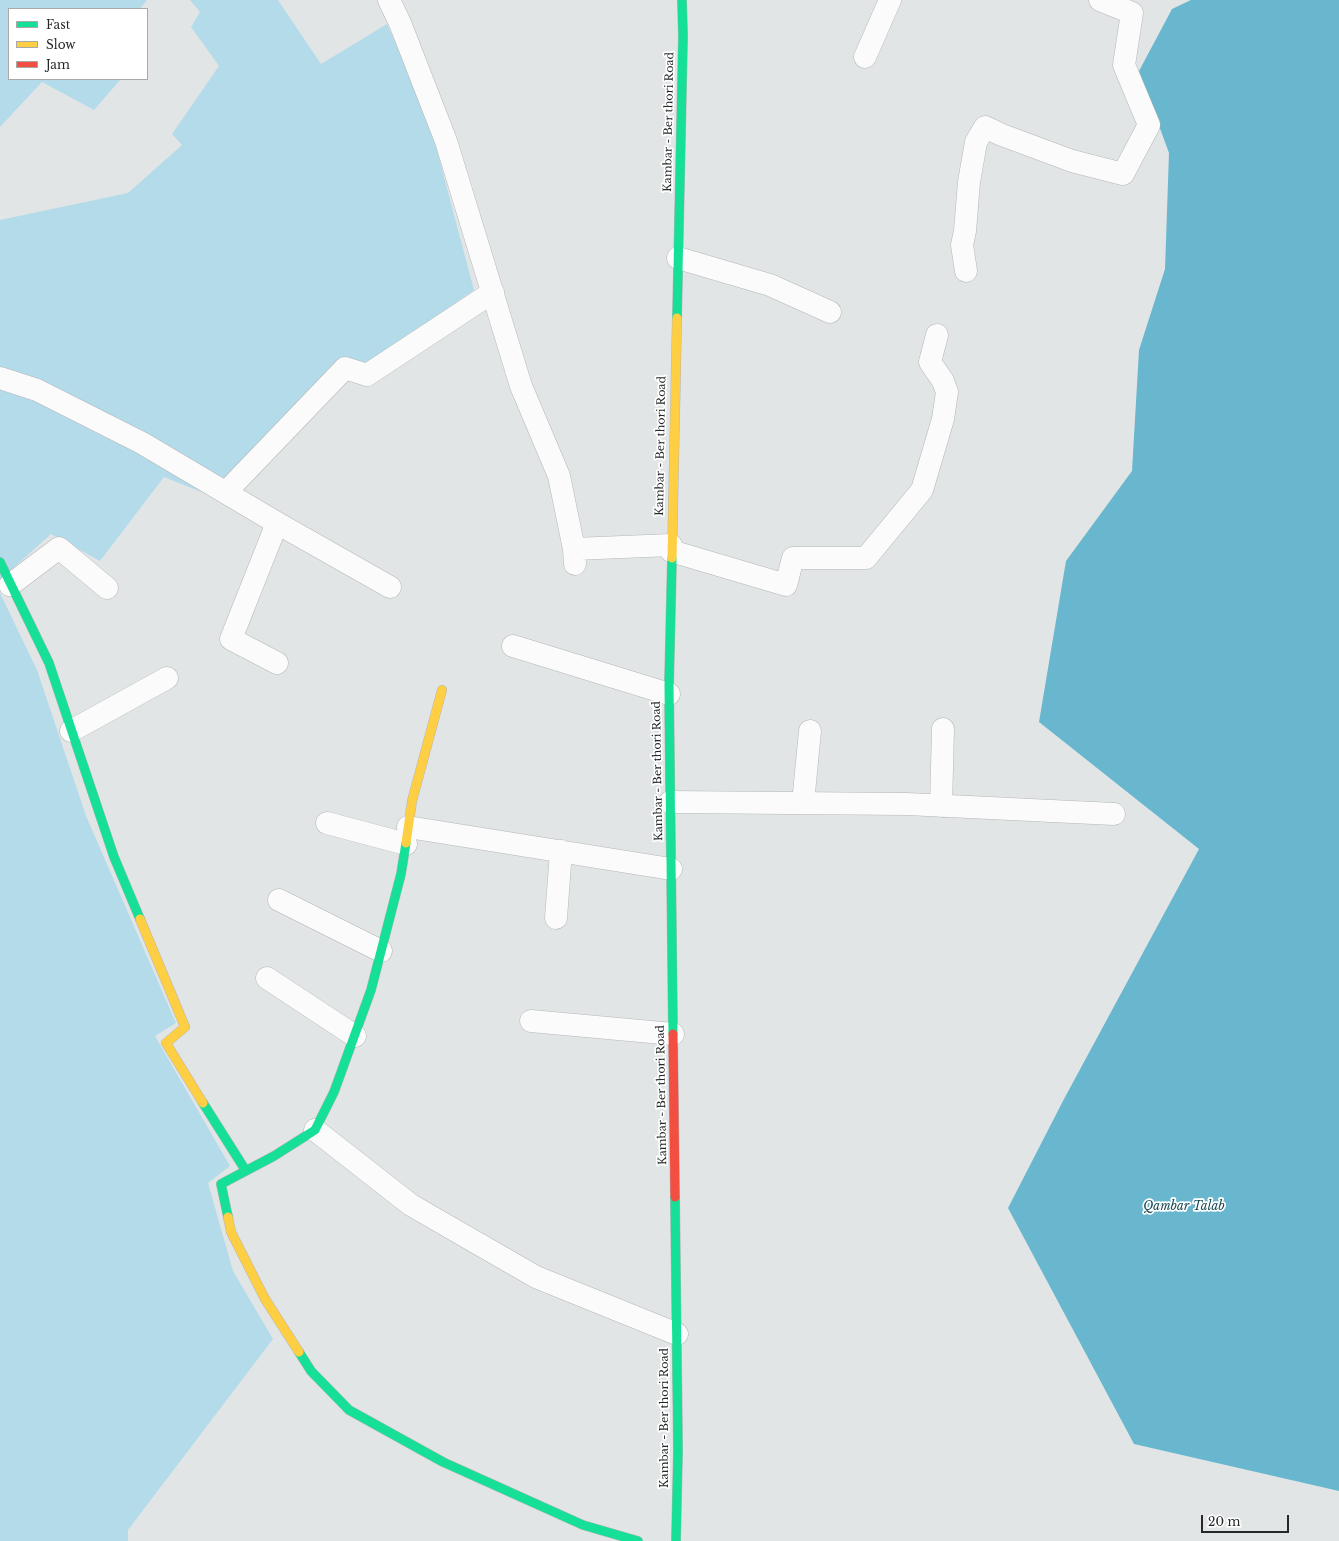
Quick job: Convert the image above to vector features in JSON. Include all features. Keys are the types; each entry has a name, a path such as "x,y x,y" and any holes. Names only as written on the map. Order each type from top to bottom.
{"street":[{"path":"389,0 400,23 446,141 521,386 559,476 575,556 671,548 786,585 793,558 866,558 922,490 943,419 948,392 943,381 930,362 937,335"},
{"name":"Kambar - Ber thori Road","path":"676,1541 678,1450 669,694 683,36 682,0"},
{"path":"865,57 890,0"},
{"path":"966,271 962,245 965,231 969,182 976,142 985,127 1002,135 1072,160 1123,174 1149,125 1124,65 1132,13 1100,0"},
{"path":"678,258 770,285 830,312"},
{"path":"226,492 345,368 367,375 493,292"},
{"path":"0,378 37,390 142,443 277,523 390,587"},
{"path":"277,523 231,638 277,663"},
{"path":"10,585 59,548 107,588"},
{"path":"0,562 49,663 114,857 185,1027 166,1043 246,1171"},
{"path":"513,646 669,694"},
{"path":"72,731 167,678"},
{"path":"442,690 412,801 401,874 372,990 334,1092 315,1130 274,1156 220,1184 231,1232 265,1300 311,1371 349,1410 443,1462 576,1522 638,1541"},
{"path":"941,806 943,729"},
{"path":"803,803 810,731"},
{"path":"670,802 941,806 1114,814"},
{"path":"327,823 407,836 561,852 671,869"},
{"path":"556,918 561,852"},
{"path":"279,900 381,951"},
{"path":"266,978 354,1036"},
{"path":"531,1021 673,1034"},
{"path":"315,1130 411,1205 536,1278 677,1334"}],"shaded area":[{"path":"0,0 147,0 141,8 8,8 8,80 120,80 94,110 42,82 0,127"},
{"path":"190,0 278,0 321,64 387,24 427,113 474,290 366,366 345,358 214,497 164,477 100,561 51,534 0,580 0,220 128,193 182,145 172,134 219,66 191,27 200,12"},
{"path":"0,593 37,670 86,816 176,1023 155,1036 230,1166 208,1183 233,1271 273,1339 128,1530 128,1541 0,1541"}],"water":[{"name":"Qambar Talab","path":"1191,0 1339,0 1339,1491 1134,1444 1008,1208 1064,1099 1199,849 1039,722 1066,561 1132,471 1139,350 1165,269 1169,153 1139,71 1172,9"}],"traffic: fast":[{"path":"677,318 683,36 682,0"},
{"path":"672,558 669,686 673,1034"},
{"path":"0,562 49,663 114,857 140,919"},
{"path":"228,1217 221,1184 274,1156 315,1130 334,1092 371,990 401,874 406,843"},
{"path":"203,1103 246,1171"},
{"path":"675,1197 678,1450 676,1541"},
{"path":"299,1352 311,1371 349,1410 443,1462 583,1525 638,1541"}],"traffic: slow":[{"path":"672,558 677,318"},
{"path":"406,843 412,801 442,690"},
{"path":"140,919 185,1027 166,1043 203,1103"},
{"path":"228,1217 231,1232 265,1299 299,1352"}],"traffic: jam":[{"path":"673,1034 675,1197"}]}
